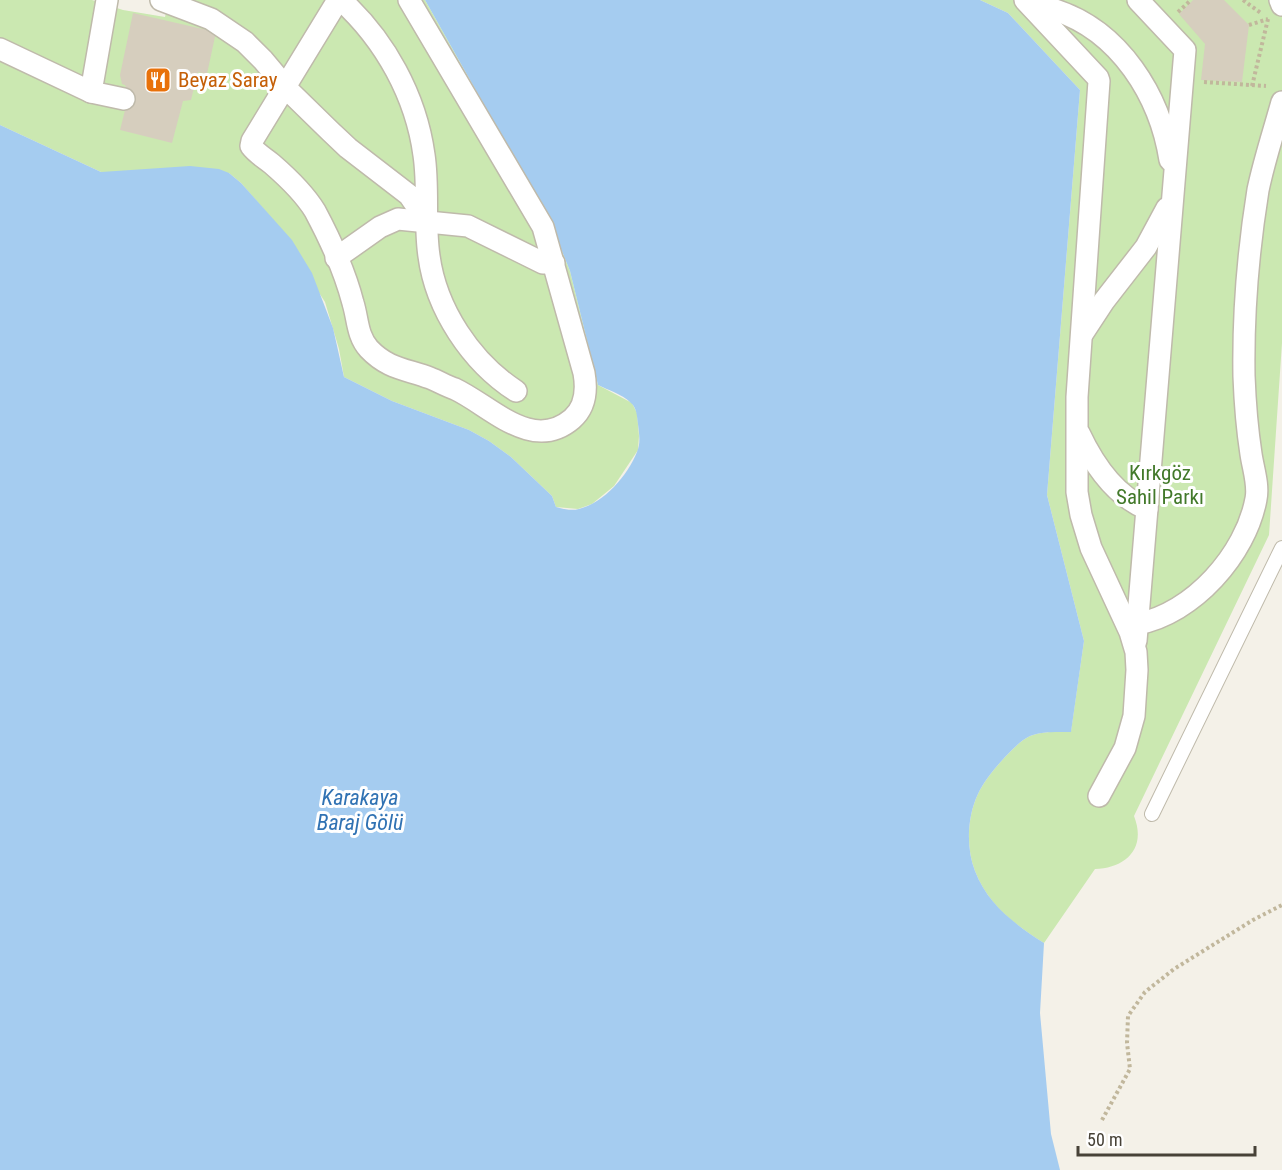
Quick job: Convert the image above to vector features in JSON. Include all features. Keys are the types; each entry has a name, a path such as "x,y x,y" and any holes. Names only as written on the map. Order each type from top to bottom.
{"street":[{"path":"91,92 107,0"},
{"path":"410,0 543,227 586,387 584,403 576,416 564,426 549,432 533,432 514,425 459,391 430,378 380,361 367,347 358,329 354,304 314,210 283,173 255,152 251,146 285,86 340,0 372,33 387,56 412,105 424,154 429,255 440,298 452,321 481,362 516,391"},
{"path":"1099,796 1125,748 1134,716 1137,686 1135,647 1185,50 1138,0"},
{"path":"1280,0 1282,5"},
{"path":"1024,1 1055,10 1090,28 1106,40 1133,68 1148,90 1170,156 1173,191 1169,204 1146,247 1104,301 1081,336"},
{"path":"1024,1 1098,78 1077,397 1077,492 1086,534 1122,612 1135,647"},
{"path":"171,7 211,19 245,42 285,86 348,148 410,195 428,222"},
{"path":"0,49 91,92 124,99"},
{"path":"1137,624 1171,611 1208,584 1231,558 1240,543 1253,510 1257,490 1245,409 1245,314 1251,244 1259,189 1277,95"},
{"path":"336,258 389,221 398,219 468,226 543,264 554,263"},
{"path":"1077,429 1084,444 1113,485 1130,501 1147,509"}],"lane":[{"path":"1152,814 1282,548"}],"path":[{"path":"1243,0 1269,18 1252,86"},
{"path":"1183,80 1252,86 1277,95"},
{"path":"1102,1120 1130,1069 1127,1043 1128,1016 1145,992 1174,969 1253,920 1282,905"}],"green space":[{"path":"0,0 92,0 123,10 165,17 169,0 425,0 551,224 570,271 598,385 632,403 637,413 638,450 614,486 592,504 578,509 556,507 552,496 511,457 489,441 469,430 392,401 344,377 339,349 325,302 268,214 241,183 229,173 101,172 0,125"},
{"name":"Kırkgöz Sahil Parkı","path":"980,0 1282,0 1282,343 1269,535 1134,816 1138,838 1135,847 1131,854 1116,865 1095,869 1044,943 1013,921 987,894 972,862 969,832 974,803 980,789 1011,751 1023,740 1035,734 1071,731 1084,641 1047,495 1080,90 1008,13"}],"water":[{"name":"Karakaya Baraj Gölü","path":"425,0 980,0 1008,13 1080,90 1047,495 1084,641 1071,732 1034,734 1014,748 980,789 974,803 969,832 972,862 987,894 1013,921 1044,943 1040,1013 1051,1134 1060,1170 0,1170 0,125 101,172 190,166 219,169 229,173 241,183 292,240 312,273 333,328 344,377 392,401 469,430 489,441 511,457 552,496 556,507 579,509 606,494 628,470 639,442 636,410 623,397 598,385 570,271 551,224"}],"building":[{"path":"1193,0 1224,0 1249,25 1242,82 1201,80 1205,44 1179,14"},
{"name":"Beyaz Saray","path":"133,13 216,32 207,74 198,72 191,100 183,101 172,143 120,130 127,91 120,75"}],"place":[{"name":"Beyaz Saray","path":"158,80"}]}
